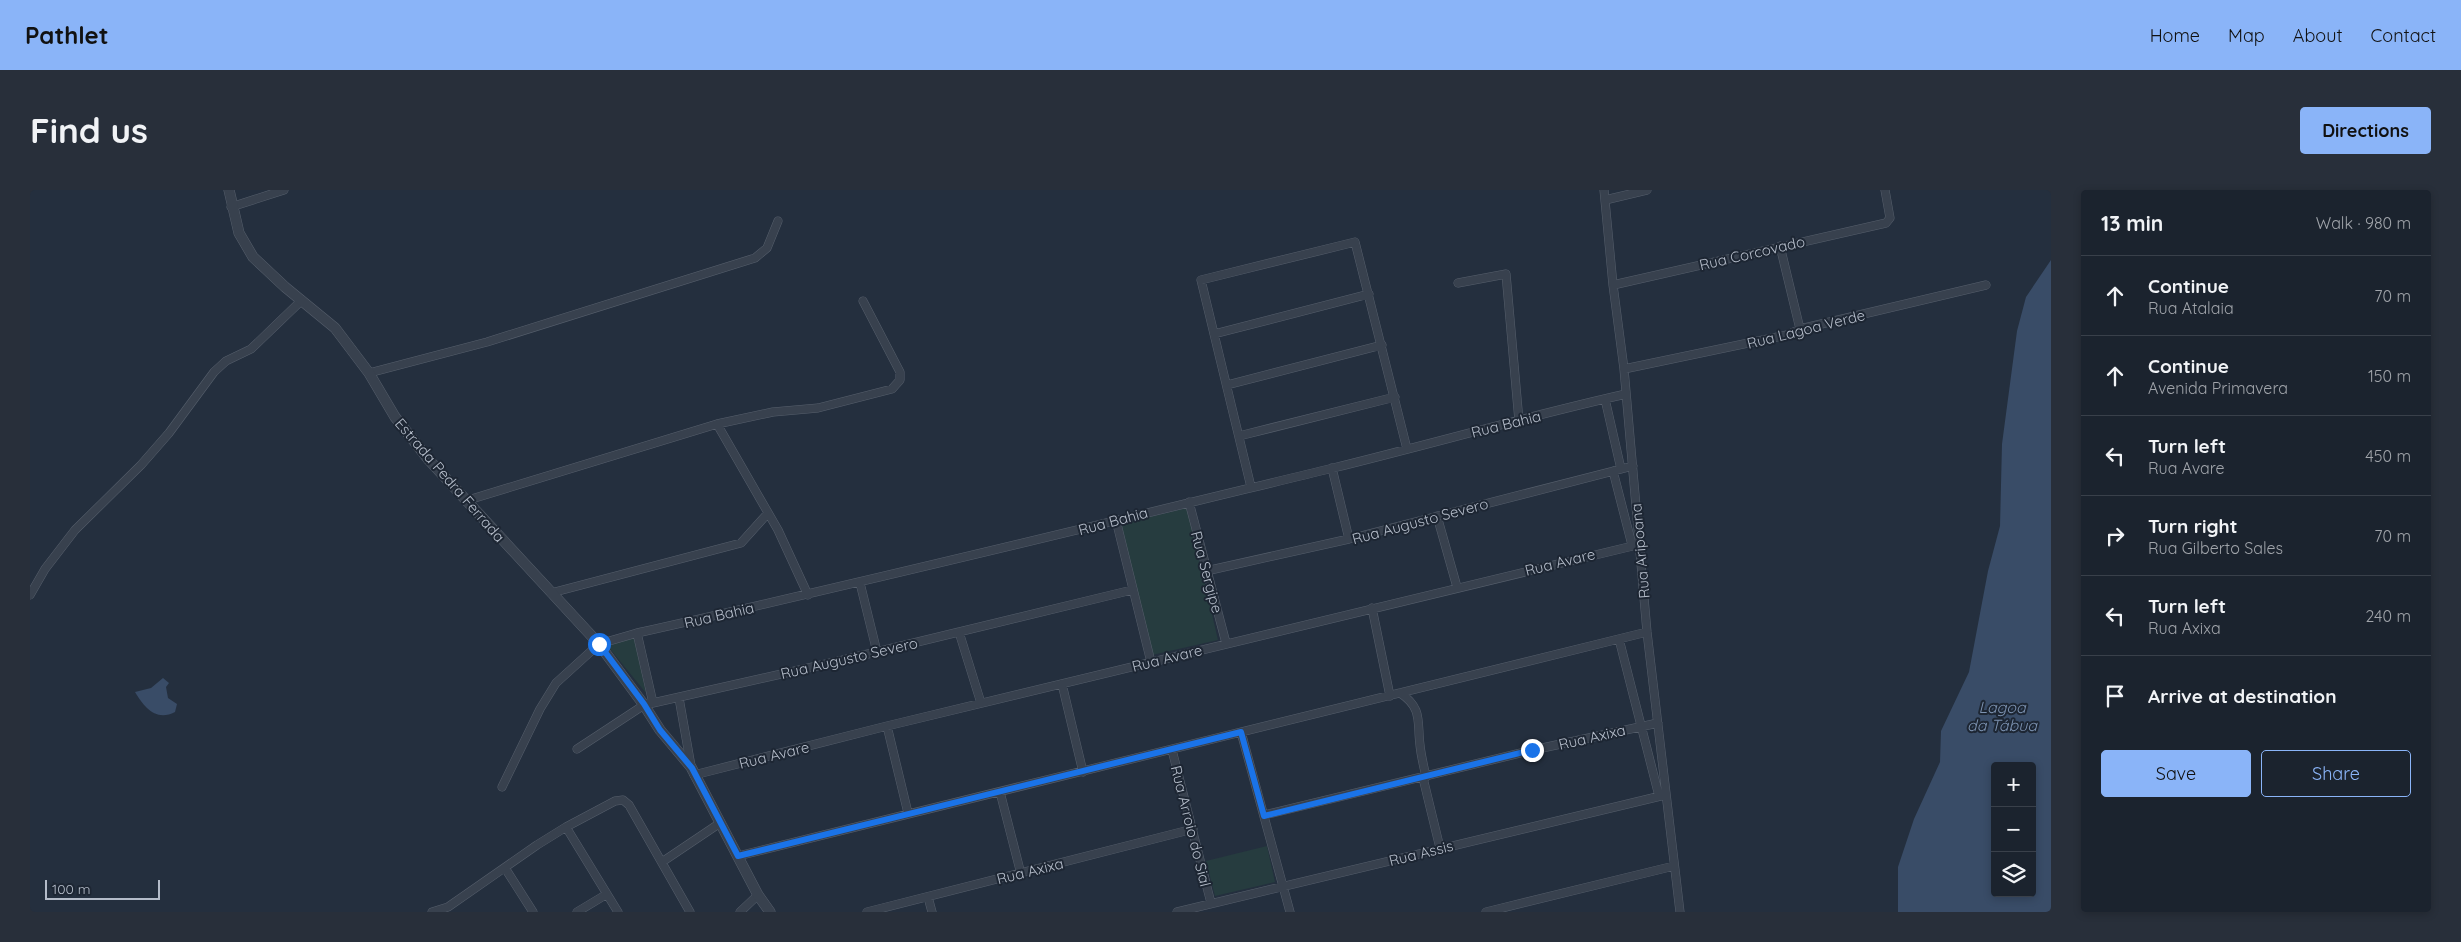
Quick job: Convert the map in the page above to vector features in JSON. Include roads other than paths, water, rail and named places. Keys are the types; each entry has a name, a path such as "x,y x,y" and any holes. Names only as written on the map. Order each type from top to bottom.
{"street":[{"name":"Estrada Pedra Ferrada","path":"229,190 239,233 253,257 334,328 369,373 394,416 465,501 599,644 649,704 660,730 693,771 758,895 770,912"},
{"path":"232,207 284,190"},
{"name":"Rua Aripoana","path":"1604,190 1641,544 1647,632 1658,723 1662,796 1680,912"},
{"path":"1605,200 1647,190"},
{"name":"Rua Corcovado","path":"1613,285 1886,223 1890,220 1885,190"},
{"path":"369,373 487,342 755,258 767,248 778,221"},
{"path":"1251,487 1201,280 1355,242 1407,449"},
{"path":"1780,246 1800,329"},
{"path":"1458,283 1506,274 1519,421"},
{"name":"Rua Lagoa Verde","path":"1624,369 1787,334 1800,329 1986,285"},
{"path":"1214,334 1369,294"},
{"path":"30,595 45,569 75,530 147,459 169,433 214,372 226,361 251,349 302,300"},
{"path":"465,501 717,424 773,412 818,408 884,392 898,384 899,368 863,301"},
{"path":"1226,385 1382,345"},
{"name":"Rua Bahia","path":"599,644 637,633 1008,548 1626,394"},
{"path":"1239,436 1395,397"},
{"path":"1605,399 1632,545"},
{"path":"717,424 768,513 808,595"},
{"name":"Rua Augusto Severo","path":"1206,571 1349,539 1633,466"},
{"path":"1332,468 1349,539"},
{"name":"Rua Sergipe","path":"1189,502 1226,643"},
{"path":"551,593 741,543 768,513"},
{"path":"1436,516 1457,587"},
{"path":"1116,520 1151,662"},
{"name":"Rua Avare","path":"693,771 1641,544"},
{"path":"860,582 877,652"},
{"name":"Rua Augusto Severo","path":"577,749 649,704 877,652 1132,590"},
{"path":"1372,608 1390,696"},
{"path":"959,632 981,703"},
{"path":"738,856 1647,632"},
{"path":"637,633 649,704"},
{"path":"1619,639 1640,726 1646,740 1662,796"},
{"path":"502,787 551,690 599,644"},
{"path":"1062,684 1083,772"},
{"path":"1400,693 1412,702 1417,712 1425,777 1440,848"},
{"path":"679,698 693,771"},
{"name":"Rua Axixa","path":"1264,816 1658,723"},
{"path":"887,726 908,813"},
{"path":"1241,732 1290,912"},
{"name":"Rua Arroio do Sial","path":"1172,750 1210,903"},
{"path":"1000,792 1021,874"},
{"name":"Rua Assis","path":"1177,912 1662,796"},
{"path":"432,912 449,910 505,868 566,827 615,801 623,800 629,805 690,912"},
{"path":"662,862 720,823"},
{"path":"566,827 618,912"},
{"name":"Rua Axixa","path":"867,912 1193,829"},
{"path":"1486,912 1674,866"},
{"path":"505,868 533,912"},
{"path":"577,912 607,894"},
{"path":"740,912 758,895"},
{"path":"928,896 932,912"},
{"path":"1529,903 1530,912"}],"water":[{"name":"Lagoa da Tábua","path":"2051,260 2051,912 1898,912 1898,867 1914,819 1940,762 1941,731 1969,672 1988,571 2000,526 2002,444 2017,331 2026,297"},
{"path":"163,678 169,683 166,687 168,698 177,704 175,712 168,715 156,714 151,711 142,703 135,692 151,688"}]}
